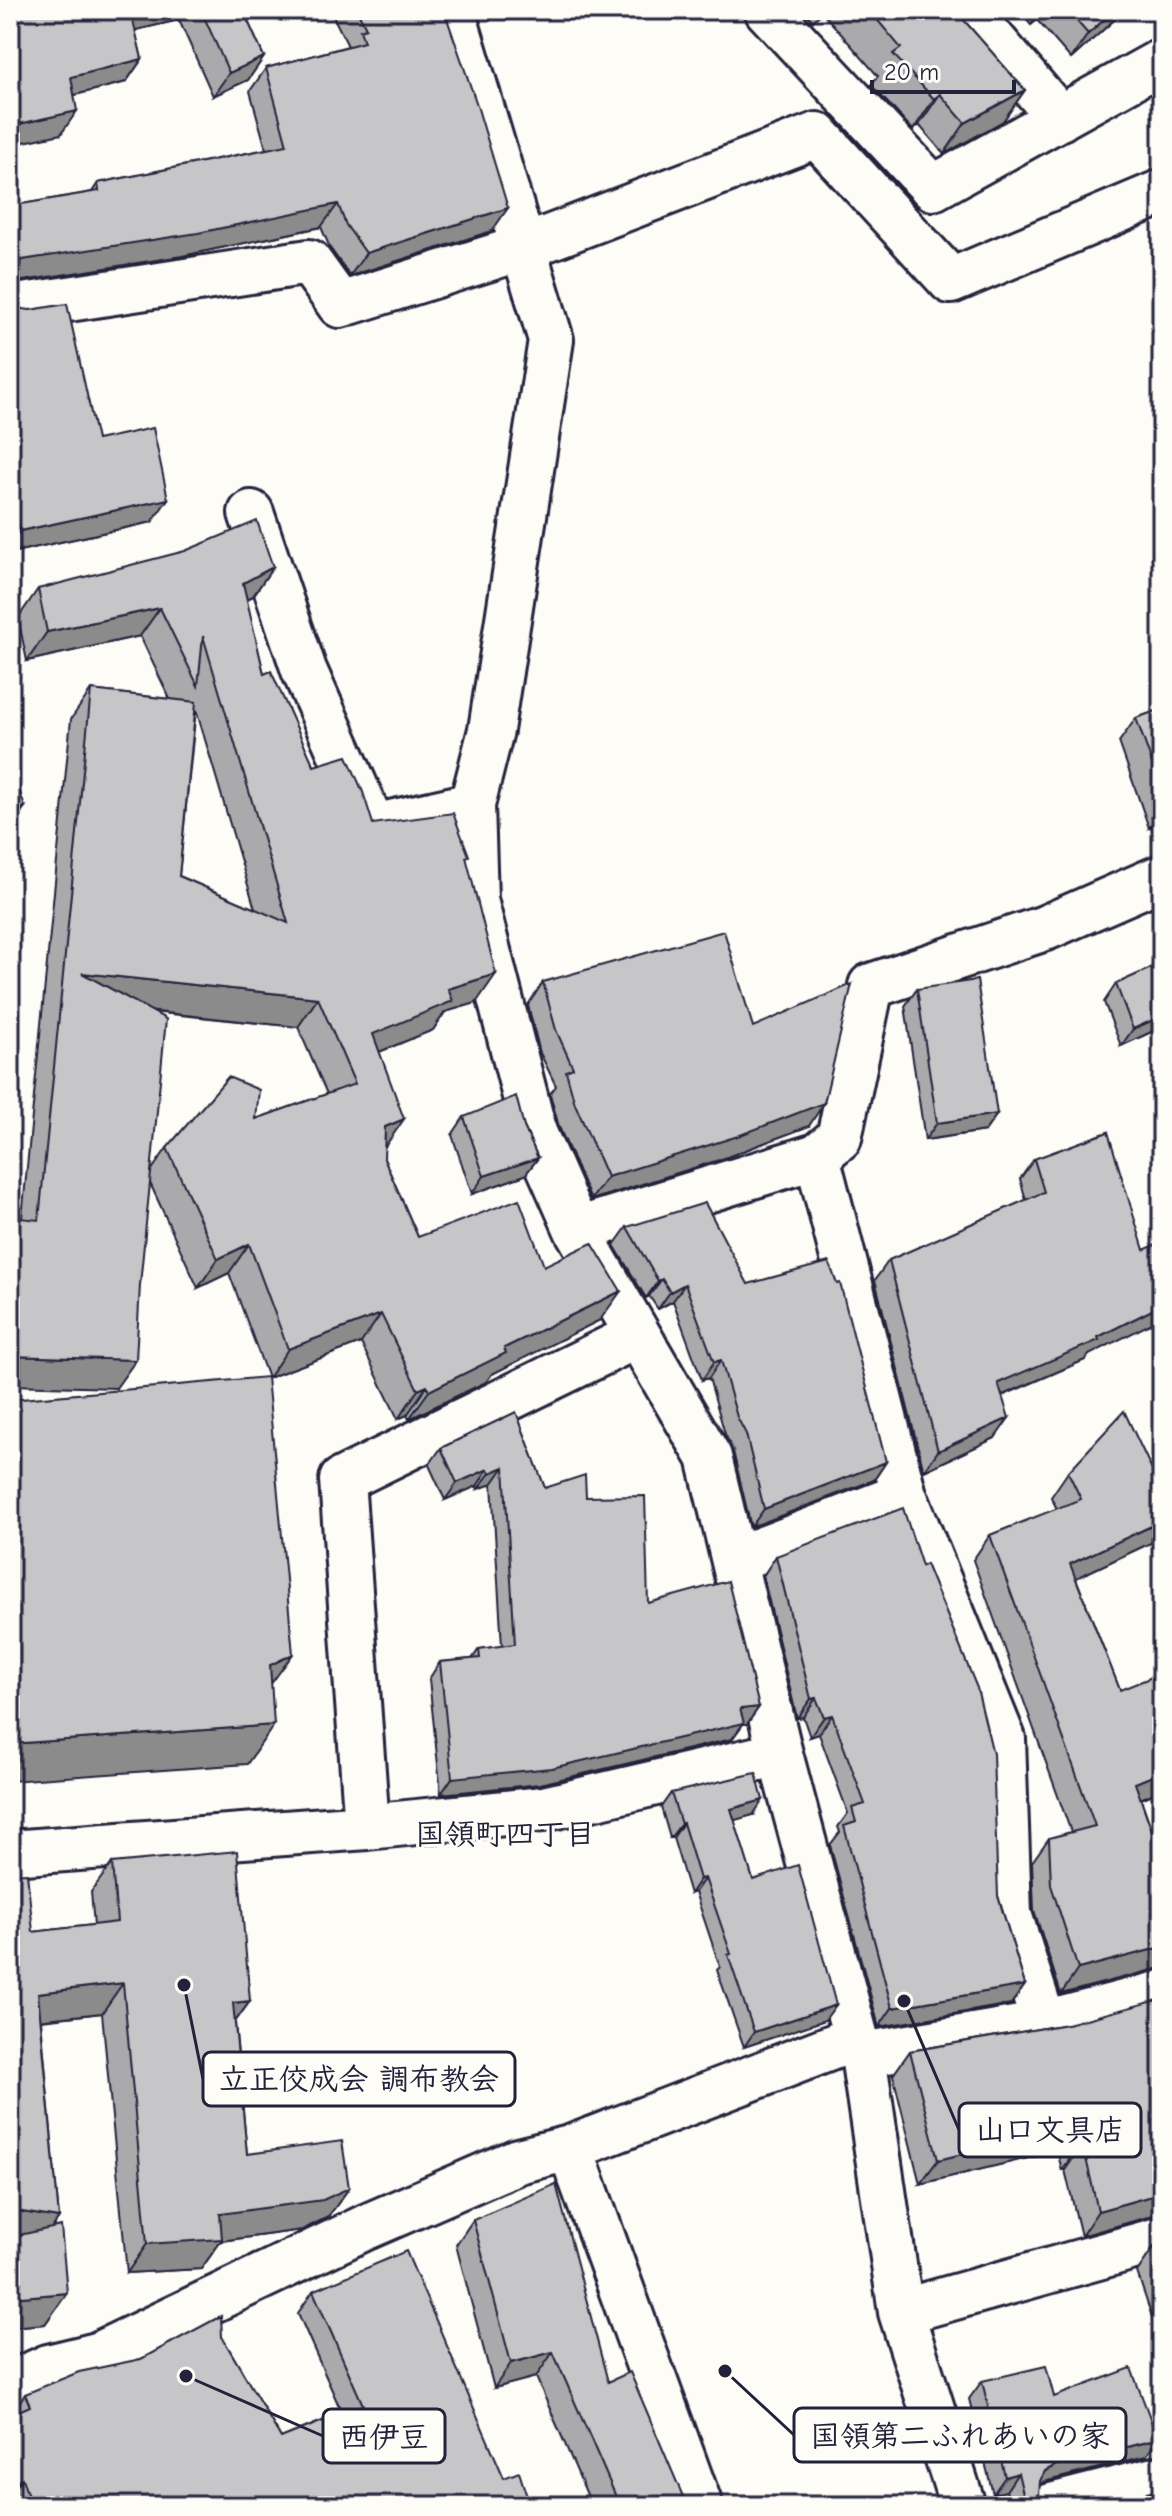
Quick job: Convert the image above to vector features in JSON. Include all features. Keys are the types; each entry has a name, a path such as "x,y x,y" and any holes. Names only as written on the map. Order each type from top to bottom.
{"street":[{"path":"452,10 551,340 491,730 472,805 475,900 535,1135 577,1230 709,1457 780,1754 860,2046 901,2312 963,2506"},
{"path":"767,10 933,188 1162,61"},
{"path":"967,10 1060,118"},
{"path":"10,308 309,262 340,305 525,247 817,135 851,100"},
{"path":"817,135 951,281 1162,192"},
{"path":"251,513 304,670 373,827 472,805"},
{"path":"577,1230 817,1156 839,1138 871,986 1045,928 1162,877"},
{"path":"817,1156 904,1495 1003,1739 1009,1914 1044,2024"},
{"path":"367,1827 342,1480 638,1335"},
{"path":"734,1560 904,1495"},
{"path":"10,1853 367,1827 544,1809 780,1754"},
{"path":"10,2384 48,2367 97,2355 366,2227 518,2161 570,2148 860,2046 1044,2024 1162,1993"},
{"path":"570,2148 700,2506"},
{"path":"901,2312 1162,2239"},
{"path":"1051,2506 1162,2478"}],"building":[{"path":"10,10 141,10 131,12 142,59 71,77 77,111 10,126"},
{"path":"201,10 243,10 264,57 229,73"},
{"path":"357,10 444,10 508,208 366,253 346,225 338,204 198,233 22,260 10,267 10,206 99,191 98,183 287,145 266,68 364,42 360,30 366,28"},
{"path":"869,10 955,10 1025,90 965,123 940,94 934,99 893,54 901,48"},
{"path":"1067,10 1115,10 1088,34"},
{"path":"10,303 16,308 30,310 67,304 97,440 153,428 168,499 20,531 16,512 10,513"},
{"path":"257,521 273,567 243,583 264,674 271,671 314,766 347,756 373,824 453,813 469,856 466,857 496,974 448,989 453,1001 373,1034 404,1119 385,1127 384,1159 418,1237 519,1199 544,1266 592,1243 621,1291 504,1348 506,1353 429,1391 427,1386 418,1390 381,1314 288,1349 249,1244 218,1259 167,1148 228,1077 259,1090 256,1119 355,1084 318,998 82,973 166,1019 140,1285 136,1360 10,1356 10,1217 39,1220 91,690 196,702 179,876 288,923 203,636 198,686 160,608 47,632 38,589 185,551"},
{"path":"1162,709 1162,791 1136,718"},
{"path":"10,763 25,807 10,812"},
{"path":"724,931 753,1027 852,984 824,1103 735,1137 607,1177 575,1104 566,1071 573,1068 556,1030 543,982"},
{"path":"1162,963 1162,1016 1133,1029 1116,984"},
{"path":"977,980 997,1114 937,1123 917,989"},
{"path":"516,1096 524,1127 538,1158 484,1176 464,1117"},
{"path":"1108,1132 1144,1250 1162,1242 1162,1305 1098,1337 1099,1340 998,1383 1009,1418 938,1451 889,1260 1044,1192 1034,1159"},
{"path":"705,1203 748,1284 829,1262 837,1284 840,1283 886,1462 764,1509 746,1434 737,1417 721,1360 714,1362 685,1284 670,1292 662,1279 658,1281 627,1227"},
{"path":"267,1377 293,1654 270,1665 274,1725 10,1744 10,1400"},
{"path":"1124,1411 1162,1491 1162,1521 1070,1564 1120,1690 1162,1673 1162,1772 1135,1783 1158,1848 1162,1846 1162,1947 1078,1969 1051,1885 1049,1838 1095,1826 990,1535 1081,1499 1068,1472"},
{"path":"516,1412 545,1488 585,1475 586,1497 645,1496 648,1603 728,1581 759,1707 740,1709 744,1723 552,1768 452,1778 440,1662 480,1658 479,1649 515,1644 504,1467 490,1473 488,1469 457,1483 441,1448"},
{"path":"903,1508 922,1566 926,1564 977,1688 993,1754 998,1896 1025,1985 892,2008 844,1826 856,1822 852,1808 865,1804 832,1715 824,1717 816,1698 811,1699 776,1556"},
{"path":"756,1773 763,1800 731,1809 753,1880 798,1865 836,2005 754,2032 705,1878 700,1879 671,1793"},
{"path":"237,1851 250,2001 233,2003 247,2154 342,2141 349,2188 323,2200 220,2214 222,2239 147,2244 123,1983 38,1993 59,2218 10,2210 10,1874 27,1873 33,1932 117,1922 112,1863"},
{"path":"1162,1999 1162,2193 1098,2211 1083,2145 1079,2146 1074,2126 938,2160 910,2051 1067,2024"},
{"path":"556,2184 608,2382 630,2372 687,2506 620,2506 553,2352 511,2363 473,2220"},
{"path":"61,2226 67,2293 10,2298 10,2237"},
{"path":"1162,2245 1162,2272 1154,2247"},
{"path":"406,2251 504,2478 519,2472 530,2506 31,2506 22,2478 10,2483 10,2415 30,2406 25,2394 79,2372 141,2359 221,2316 222,2337 281,2438 363,2405 313,2291"},
{"path":"1046,2366 1054,2397 1131,2368 1158,2439 1056,2465 1045,2471 1040,2481 1039,2495 1046,2506 1026,2506 1018,2473 1005,2477 982,2381"},
{"path":"1162,2489 1162,2506 1096,2506"}],"place":[{"name":"立正佼成会 調布教会","path":"184,1985"},
{"name":"山口文具店","path":"904,2001"},
{"name":"国領第二ふれあいの家","path":"725,2371"},
{"name":"西伊豆","path":"186,2376"}],"district":[{"name":"国領町四丁目","path":"505,1834"}]}
